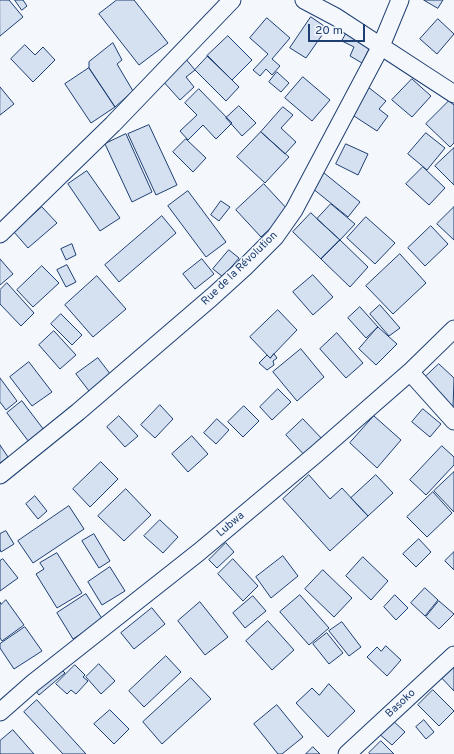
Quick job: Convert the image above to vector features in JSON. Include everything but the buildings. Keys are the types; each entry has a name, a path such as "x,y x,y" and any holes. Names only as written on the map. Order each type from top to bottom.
{"street":[{"path":"0,234 113,124 232,0"},
{"path":"304,0 336,17 454,94"},
{"name":"Rue de la Révolution","path":"0,474 78,412 212,298 275,237 294,210 381,46 400,0"},
{"name":"Lubwa","path":"0,712 33,683 206,547 410,372 454,329"},
{"path":"410,372 454,421"},
{"name":"Basoko","path":"347,754 454,655"}]}
